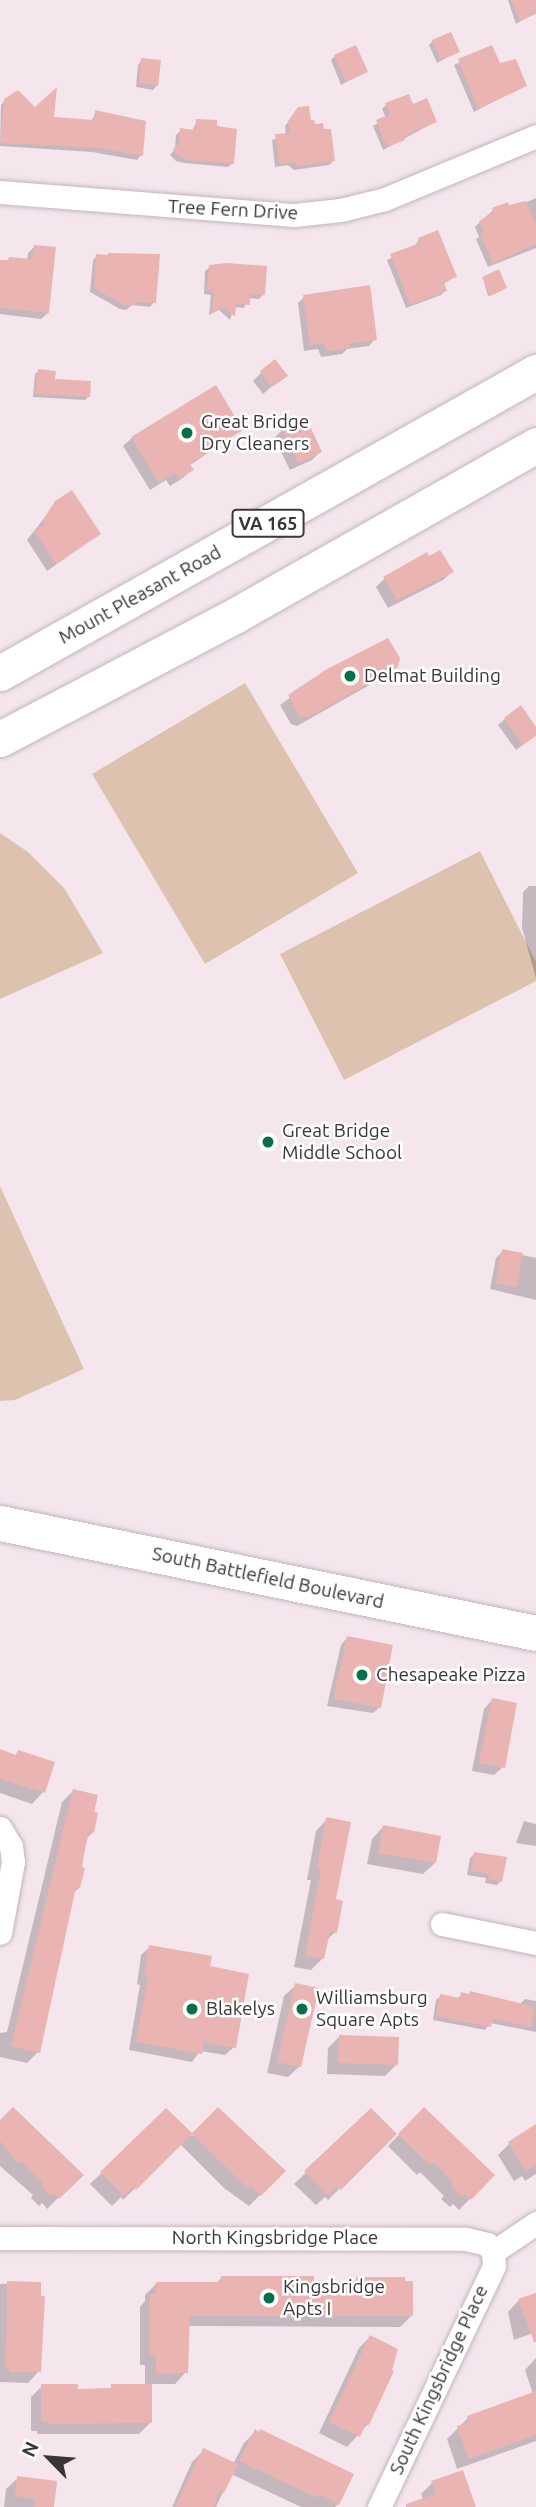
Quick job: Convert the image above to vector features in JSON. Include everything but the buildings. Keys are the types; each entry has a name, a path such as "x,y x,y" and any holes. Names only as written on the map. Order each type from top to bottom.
{"main road":[{"name":"Mount Pleasant Road","path":"0,673 536,372"},
{"path":"0,740 236,615 536,445"},
{"name":"South Battlefield Boulevard","path":"0,1523 536,1633"}],"street":[{"name":"Tree Fern Drive","path":"0,192 295,215 341,210 385,199 536,136"},
{"path":"0,1828 11,1846 13,1862 0,1933"},
{"path":"442,1924 536,1943"},
{"path":"493,2252 536,2223"},
{"name":"North Kingsbridge Place","path":"0,2238 466,2239 487,2244 493,2252"},
{"name":"South Kingsbridge Place","path":"379,2507 494,2266 493,2252"}],"shaded area":[{"path":"245,683 358,873 205,964 92,774"},
{"path":"0,833 28,852 64,888 103,953 0,999"},
{"path":"480,851 536,962 536,981 344,1080 280,954"},
{"path":"0,1186 84,1369 15,1400 0,1401"}],"place":[{"name":"Great Bridge Dry Cleaners","path":"187,433"},
{"name":"Delmat Building","path":"350,676"},
{"name":"Great Bridge Middle School","path":"268,1142"},
{"name":"Chesapeake Pizza","path":"362,1675"},
{"name":"Blakelys","path":"192,2009"},
{"name":"Williamsburg Square Apts","path":"302,2009"},
{"name":"Kingsbridge Apts I","path":"269,2298"}]}
